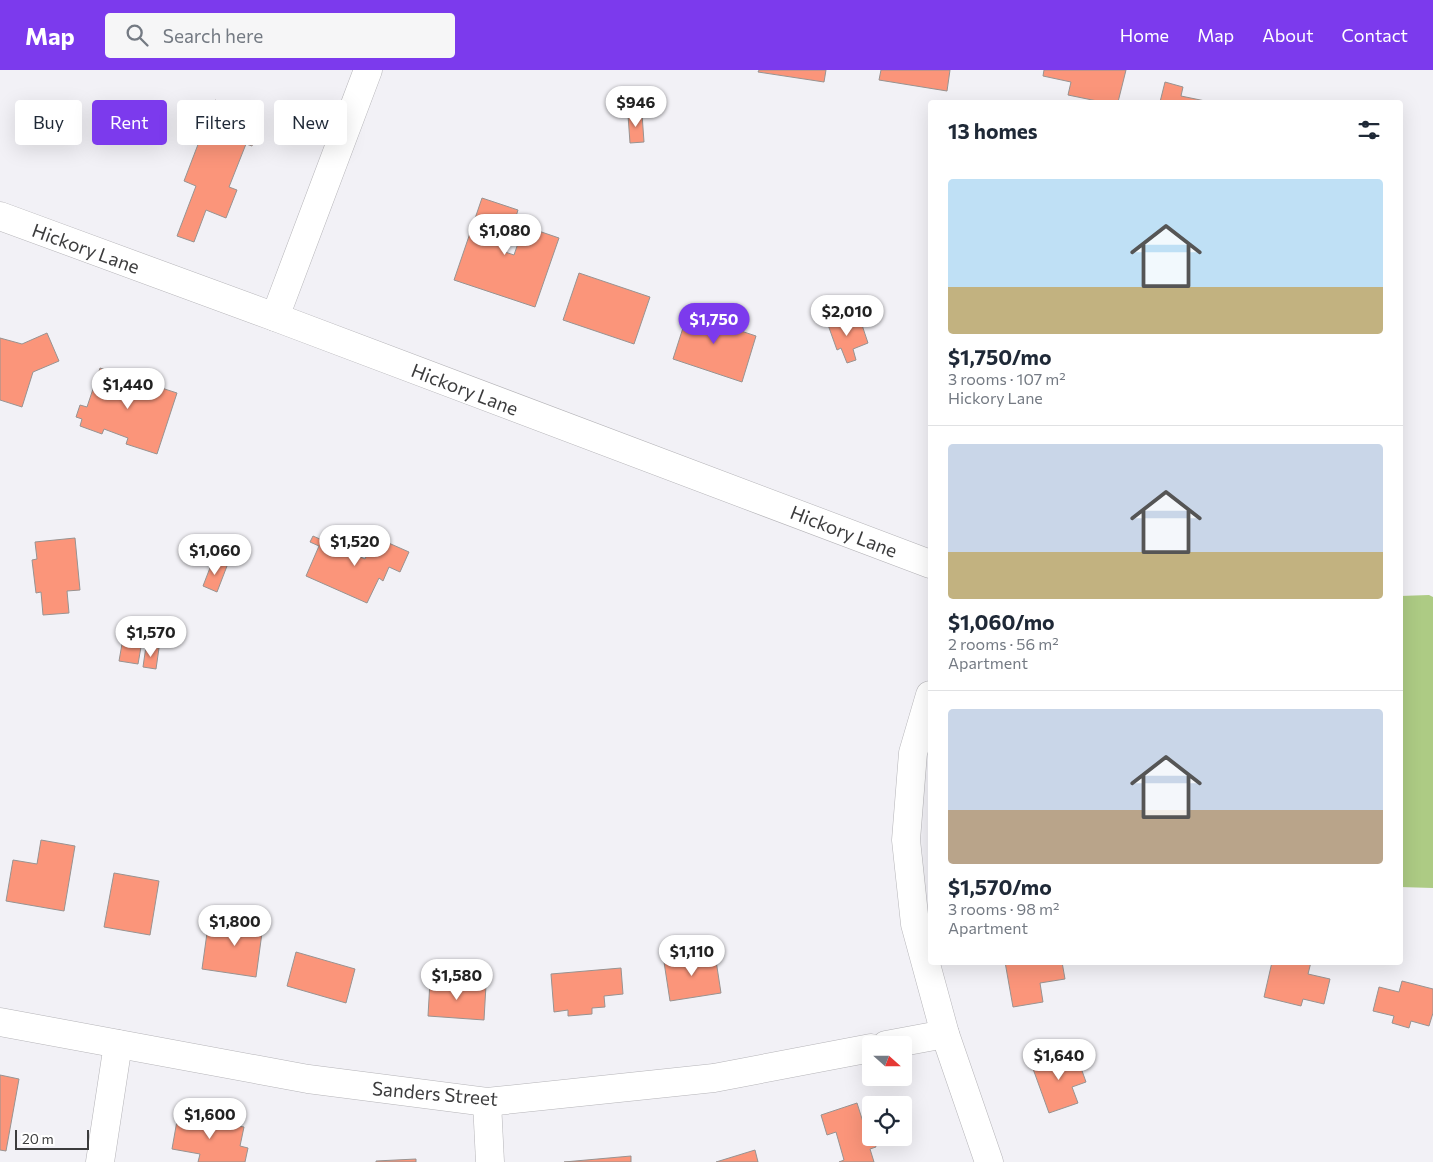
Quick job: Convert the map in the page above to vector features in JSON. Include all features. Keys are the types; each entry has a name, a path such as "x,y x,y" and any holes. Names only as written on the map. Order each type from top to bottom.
{"street":[{"path":"275,317 368,70"},
{"name":"Hickory Lane","path":"0,216 275,317 928,563"},
{"path":"928,702 913,753 906,840 915,924 945,1034 989,1162"},
{"name":"Sanders Street","path":"0,1022 308,1080 487,1102 714,1078 862,1050"},
{"path":"912,1040 945,1034"},
{"path":"100,1162 118,1044"},
{"path":"487,1102 490,1162"}],"green space":[{"path":"1429,595 1433,597 1433,888 1403,887 1403,596"}],"building":[{"path":"759,70 826,70 824,82 758,72"},
{"path":"881,70 950,70 947,91 879,80"},
{"path":"1044,70 1126,70 1118,100 1092,100 1068,95 1071,82 1043,76"},
{"path":"1165,82 1183,87 1181,96 1200,100 1160,100"},
{"path":"642,114 644,142 630,143 628,115"},
{"path":"198,145 246,145 229,187 237,190 226,218 206,210 194,242 177,236 196,186 184,181"},
{"path":"482,198 518,210 505,252 514,255 524,226 559,238 535,307 454,280"},
{"path":"579,273 650,297 634,344 563,320"},
{"path":"690,306 734,320 732,328 756,336 742,382 673,359"},
{"path":"847,316 850,325 861,322 868,343 853,349 856,360 847,363 841,348 837,350 827,322"},
{"path":"47,333 59,361 33,372 22,407 0,400 0,338 22,344"},
{"path":"100,368 177,393 157,454 126,444 128,438 104,429 102,434 80,426 82,419 76,417 80,405 87,407"},
{"path":"313,536 365,559 375,537 409,552 400,572 389,567 383,581 379,578 367,603 306,576 319,546 310,542"},
{"path":"75,538 80,590 67,591 69,613 43,615 41,592 36,593 32,560 37,559 35,542"},
{"path":"213,560 227,566 217,592 203,586"},
{"path":"122,644 141,647 138,664 119,661"},
{"path":"146,646 159,648 156,669 143,667"},
{"path":"41,840 75,846 64,911 6,901 13,860 37,864"},
{"path":"114,873 159,881 150,935 104,927"},
{"path":"228,913 264,918 256,977 202,969 207,933 225,935"},
{"path":"296,952 355,969 346,1003 287,986"},
{"path":"715,954 721,993 670,1001 664,962"},
{"path":"1006,965 1063,965 1065,979 1040,983 1043,1002 1013,1007"},
{"path":"1271,965 1310,965 1308,974 1330,979 1324,1004 1303,999 1301,1006 1264,997"},
{"path":"621,968 623,994 604,996 605,1007 592,1008 592,1014 568,1016 568,1010 554,1012 551,974"},
{"path":"430,981 486,985 484,1020 428,1016"},
{"path":"1402,981 1433,989 1433,1013 1429,1026 1411,1021 1409,1028 1392,1023 1394,1016 1373,1011 1379,987 1399,992"},
{"path":"1075,1051 1086,1082 1072,1087 1078,1103 1049,1113 1032,1066"},
{"path":"0,1075 19,1079 6,1151 0,1150"},
{"path":"857,1103 862,1119 862,1146 876,1146 870,1149 874,1162 839,1162 844,1160 836,1132 827,1135 821,1115"},
{"path":"178,1115 244,1127 240,1146 248,1148 245,1162 198,1162 200,1154 172,1149"},
{"path":"755,1150 758,1162 716,1162"},
{"path":"631,1156 631,1162 564,1162"},
{"path":"416,1159 416,1162 376,1162 376,1161"}]}
